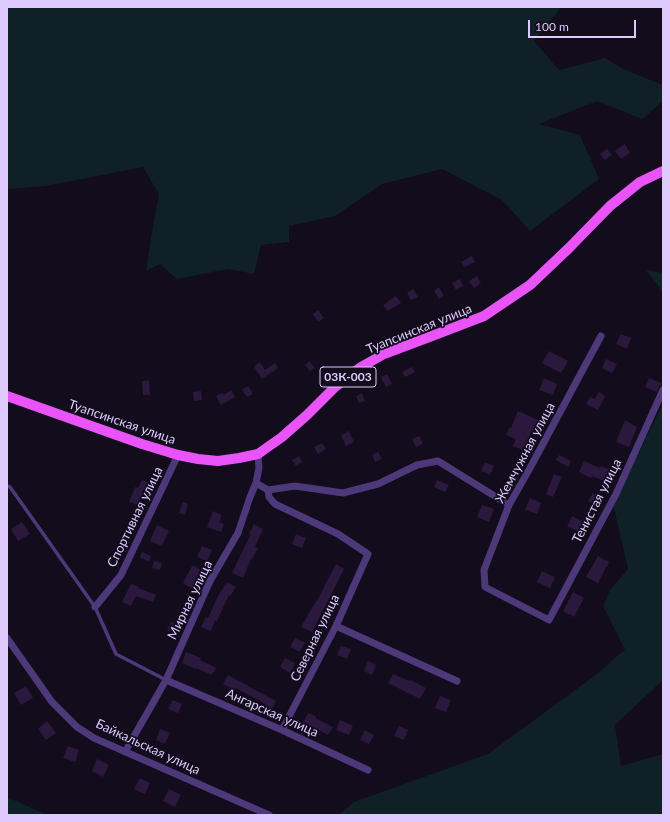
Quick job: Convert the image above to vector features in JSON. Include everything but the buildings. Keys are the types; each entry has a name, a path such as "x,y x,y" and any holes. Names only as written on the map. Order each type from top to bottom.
{"main road":[{"name":"Туапсинская улица","path":"7,396 142,444 178,455 218,461 258,454 282,437 307,416 335,387 360,367 384,354 484,316 530,284 569,248 610,206 640,182 663,171"}],"street":[{"name":"Жемчужная улица","path":"485,587 484,570 509,505 601,336"},
{"name":"Тенистая улица","path":"485,587 548,620 616,494 663,390"},
{"name":"Мирная улица","path":"125,752 166,680 210,581 238,533 256,483 259,468 258,454"},
{"name":"Спортивная улица","path":"95,607 121,575 178,455"},
{"path":"256,483 268,490 295,486 343,493 378,484 417,464 438,461 509,505"},
{"name":"Северная улица","path":"268,490 269,498 275,504 338,534 368,554 336,626 282,730"},
{"path":"336,626 457,681"},
{"name":"Байкальская улица","path":"7,638 52,702 77,727 94,738 269,815"},
{"name":"Ангарская улица","path":"166,680 282,730 368,770"}],"lane":[{"path":"7,486 10,486 95,607 116,654 166,680"}],"shaded area":[{"path":"7,7 558,7 560,9 534,41 559,70 605,58 623,69 663,85 663,101 642,119 597,101 539,124 580,135 599,179 530,231 502,200 442,169 382,184 335,216 289,226 289,242 261,245 254,274 228,269 177,279 160,264 146,271 159,194 143,167 46,186 7,189"},
{"path":"646,270 663,273 663,292"},
{"path":"663,404 663,680 615,725 621,766 663,754 663,815 339,815 354,802 488,754 597,674 625,650 603,606 610,590 628,569 613,504"},
{"path":"7,797 47,815 7,815"}]}
